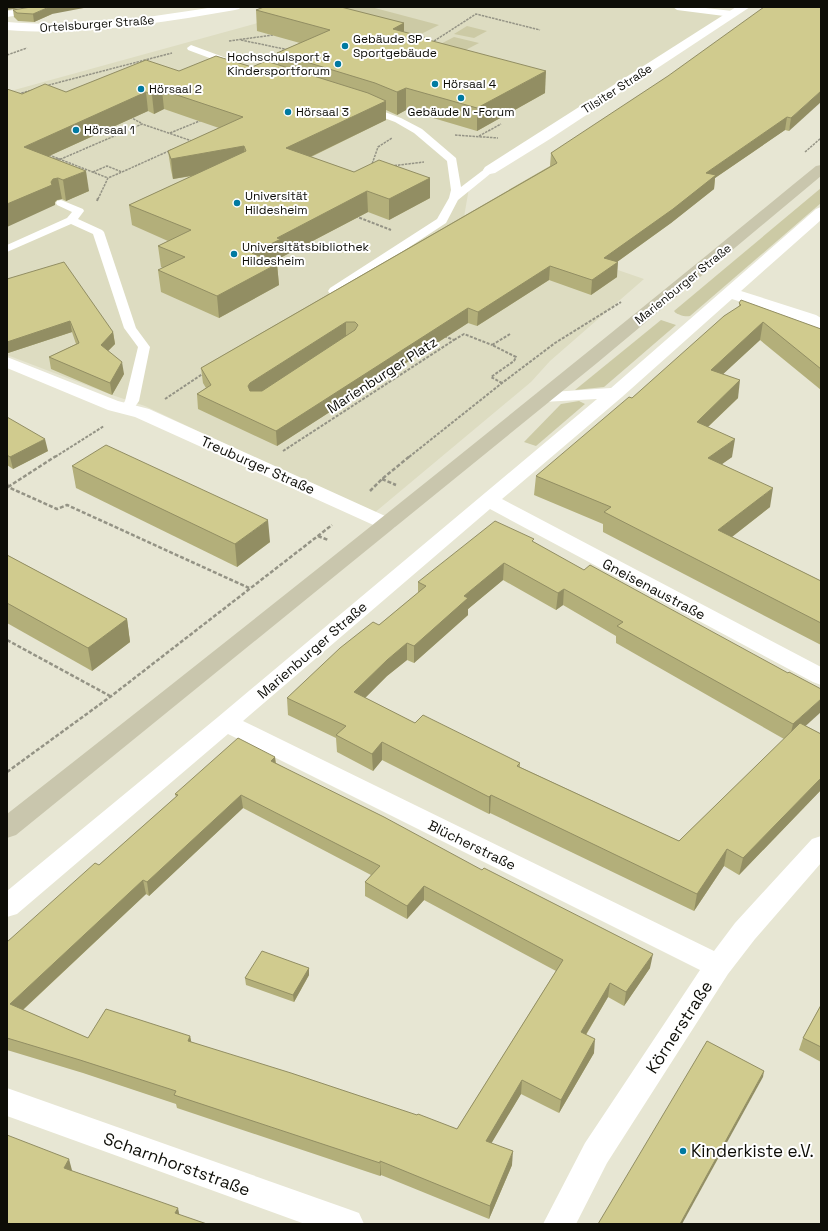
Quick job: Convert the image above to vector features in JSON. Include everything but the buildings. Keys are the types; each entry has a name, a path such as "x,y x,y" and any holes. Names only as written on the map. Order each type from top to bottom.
{"main road":[{"name":"Marienburger Straße","path":"7,828 387,524 694,275 821,169"}],"street":[{"name":"Ortelsburger Straße","path":"7,26 52,29 93,26 150,20 235,7"},
{"name":"Tilsiter Straße","path":"490,170 744,7"},
{"name":"Marienburger Straße","path":"7,906 616,393 731,294 821,212"},
{"path":"731,294 810,319 821,325"},
{"name":"Treuburger Straße","path":"7,362 114,406 135,410 387,524"},
{"path":"543,397 616,393"},
{"name":"Gneisenaustraße","path":"488,500 821,678"},
{"name":"Blücherstraße","path":"226,723 718,966"},
{"name":"Körnerstraße","path":"559,1224 596,1153 718,966 745,931 821,846"},
{"name":"Scharnhorststraße","path":"7,1102 348,1224"}],"lane":[{"path":"7,14 53,7"},
{"path":"677,7 732,14"},
{"path":"191,48 240,66"},
{"path":"334,291 442,221 454,198 456,190 452,160 418,132 398,120 358,105"},
{"path":"454,198 490,170"},
{"path":"7,249 72,220 78,211 61,203"},
{"path":"72,220 98,232 130,328 144,347 132,402 135,410"}],"path":[{"path":"428,45 476,14 540,30"},
{"path":"45,86 191,48 273,35"},
{"path":"238,40 291,50"},
{"path":"15,94 38,88"},
{"path":"126,114 142,124 195,142"},
{"path":"170,133 206,118"},
{"path":"46,159 61,159 142,124"},
{"path":"477,137 501,124"},
{"path":"378,167 371,168 378,147 397,134 418,132 500,138"},
{"path":"799,157 821,138"},
{"path":"185,144 192,141"},
{"path":"98,201 108,178 171,150"},
{"path":"45,153 108,178"},
{"path":"386,166 452,160"},
{"path":"93,172 107,166 122,172"},
{"path":"354,216 416,239"},
{"path":"7,772 110,697 354,508 382,479 502,383 555,343 626,298"},
{"name":"Marienburger Platz","path":"440,334 454,340"},
{"path":"454,340 464,334 492,345 516,357 514,361 491,377 502,383"},
{"path":"492,345 510,334"},
{"name":"Marienburger Platz","path":"260,466 454,340"},
{"path":"160,402 207,372"},
{"path":"8,485 106,425 135,410"},
{"path":"8,485 57,509 67,505 249,588"},
{"path":"7,640 56,665 110,697"}],"shaded area":[{"name":"Universität Hildesheim","path":"316,7 696,7 732,14 469,188 464,217 644,279 550,361 531,382 373,514 145,406 7,355 7,92"},
{"path":"344,7 371,7 439,25 417,36 330,13"},
{"path":"467,26 487,31 474,38 454,34"},
{"path":"454,37 479,43 448,59 423,53"},
{"path":"821,188 821,203 690,316 677,314 674,311"},
{"path":"661,320 676,325 604,387 575,390"},
{"path":"579,401 585,404 536,446 524,442 561,404"}],"place":[{"name":"Gebäude SP - Sportgebäude","path":"345,46"},
{"name":"Hochschulsport & Kindersportforum","path":"338,64"},
{"name":"Hörsaal 4","path":"435,84"},
{"name":"Hörsaal 2","path":"141,89"},
{"name":"Gebäude N -Forum","path":"461,98"},
{"name":"Hörsaal 3","path":"288,112"},
{"name":"Hörsaal 1","path":"76,130"},
{"name":"Universität Hildesheim","path":"237,203"},
{"name":"Universitätsbibliothek Hildesheim","path":"234,254"},
{"name":"Kinderkiste e.V.","path":"683,1151"}]}
